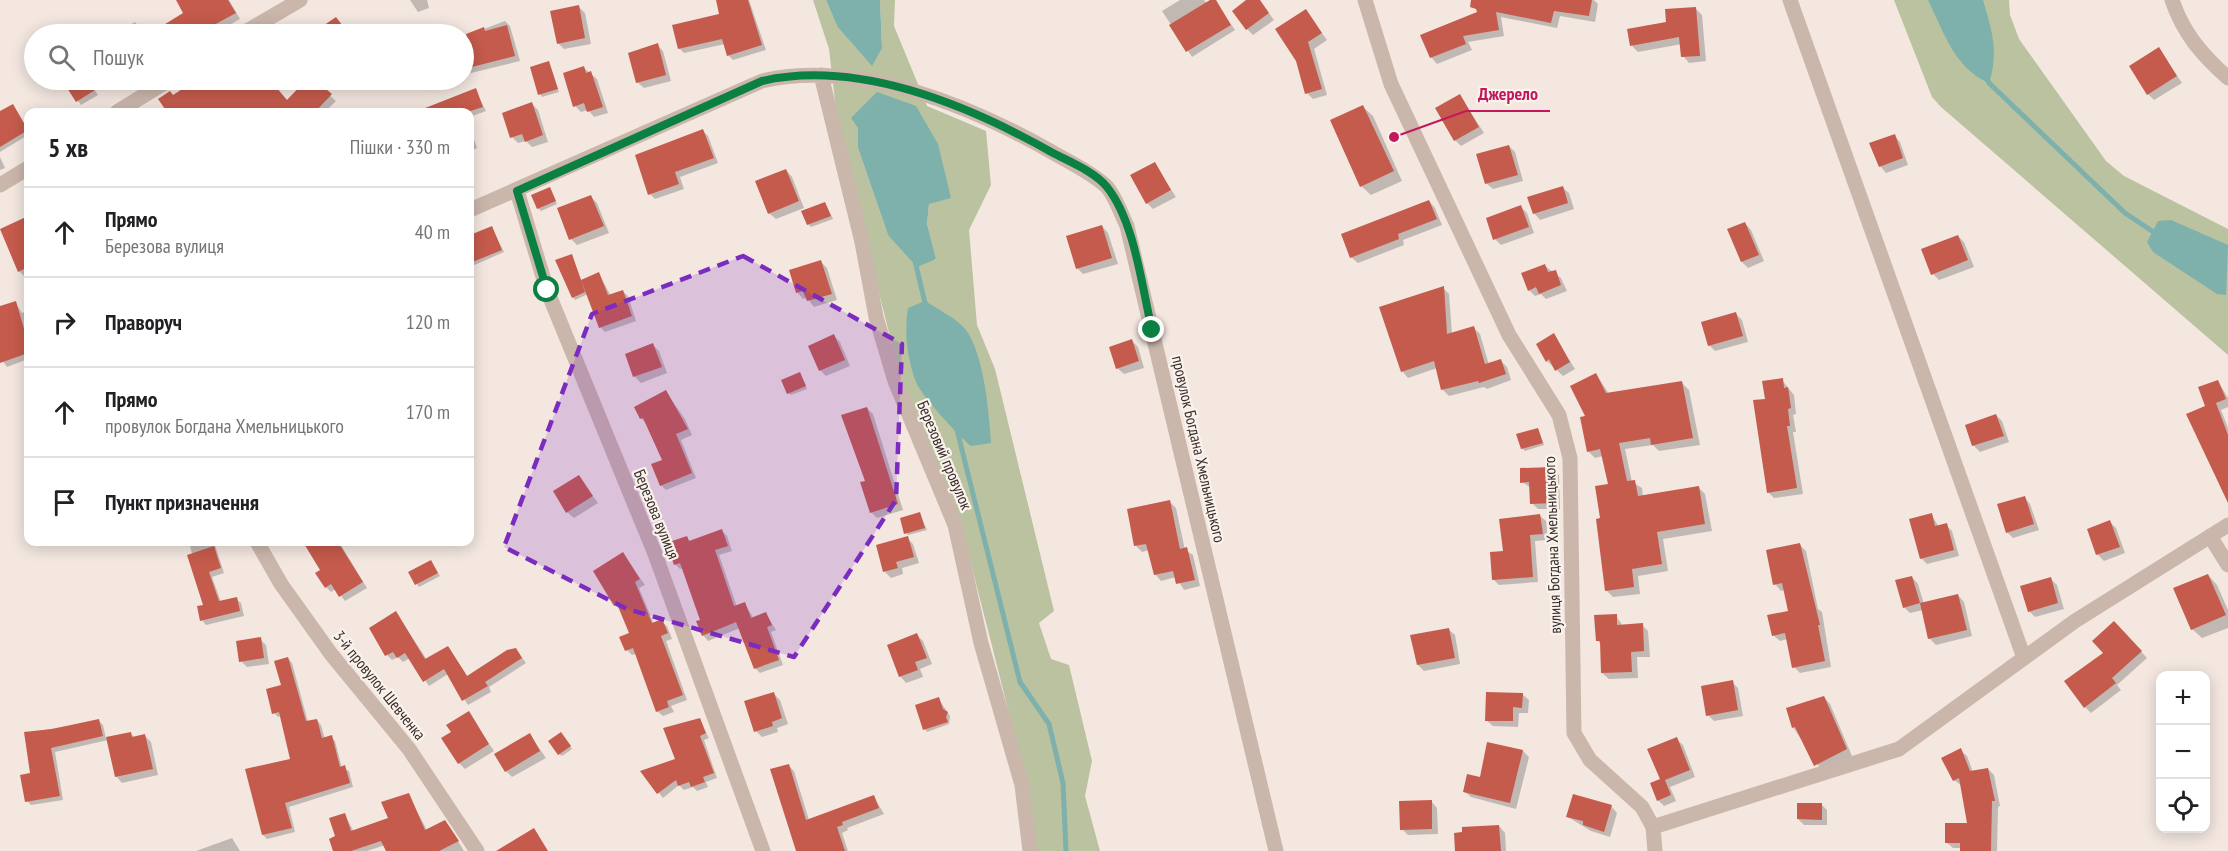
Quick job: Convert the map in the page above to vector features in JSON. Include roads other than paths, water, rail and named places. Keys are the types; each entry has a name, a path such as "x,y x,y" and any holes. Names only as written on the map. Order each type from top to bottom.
{"street":[{"path":"259,24 300,0"},
{"name":"вулиця Богдана Хмельницького","path":"1365,0 1396,95 1509,335 1559,415 1570,458 1574,733 1590,760 1642,807 1653,827 1655,851"},
{"path":"1790,0 2024,658"},
{"path":"2172,0 2180,24 2192,41 2205,58 2228,78"},
{"name":"провулок Богдана Хмельницького","path":"474,208 762,81 791,75 821,75 870,80 946,102 1028,138 1076,165 1107,186 1127,226 1276,851"},
{"name":"Березовий провулок","path":"821,75 862,242 879,328 922,452 955,525 981,643 1022,785 1030,851"},
{"path":"124,108 153,90"},
{"path":"0,185 24,170"},
{"name":"Березова вулиця","path":"517,191 547,290 655,554 763,851"},
{"path":"1653,827 1899,749 2074,621 2228,525"},
{"path":"2210,536 2228,565"},
{"name":"3-й провулок Шевченка","path":"258,546 281,584 331,654 409,749 477,851"}],"water":[{"path":"826,0 880,0 882,48 872,66 837,26"},
{"path":"1928,0 1983,0 1994,51 1989,83 1967,68 1959,59 1951,48"},
{"path":"877,92 916,106 938,144 951,198 929,204 927,224 936,259 917,267 888,235 858,148 858,128 851,118"},
{"path":"2171,220 2228,245 2226,295 2217,294 2153,252 2147,242 2158,221"},
{"path":"925,301 958,322 972,341 984,384 991,443 971,446 933,406 916,382 907,345 908,308"}],"waterway":[{"path":"1987,78 1989,83 2125,213 2158,235"},
{"path":"915,261 926,307"},
{"path":"957,430 1020,682 1049,724 1063,783 1066,851"}],"place":[{"name":"Джерело","path":"1394,137"}]}
